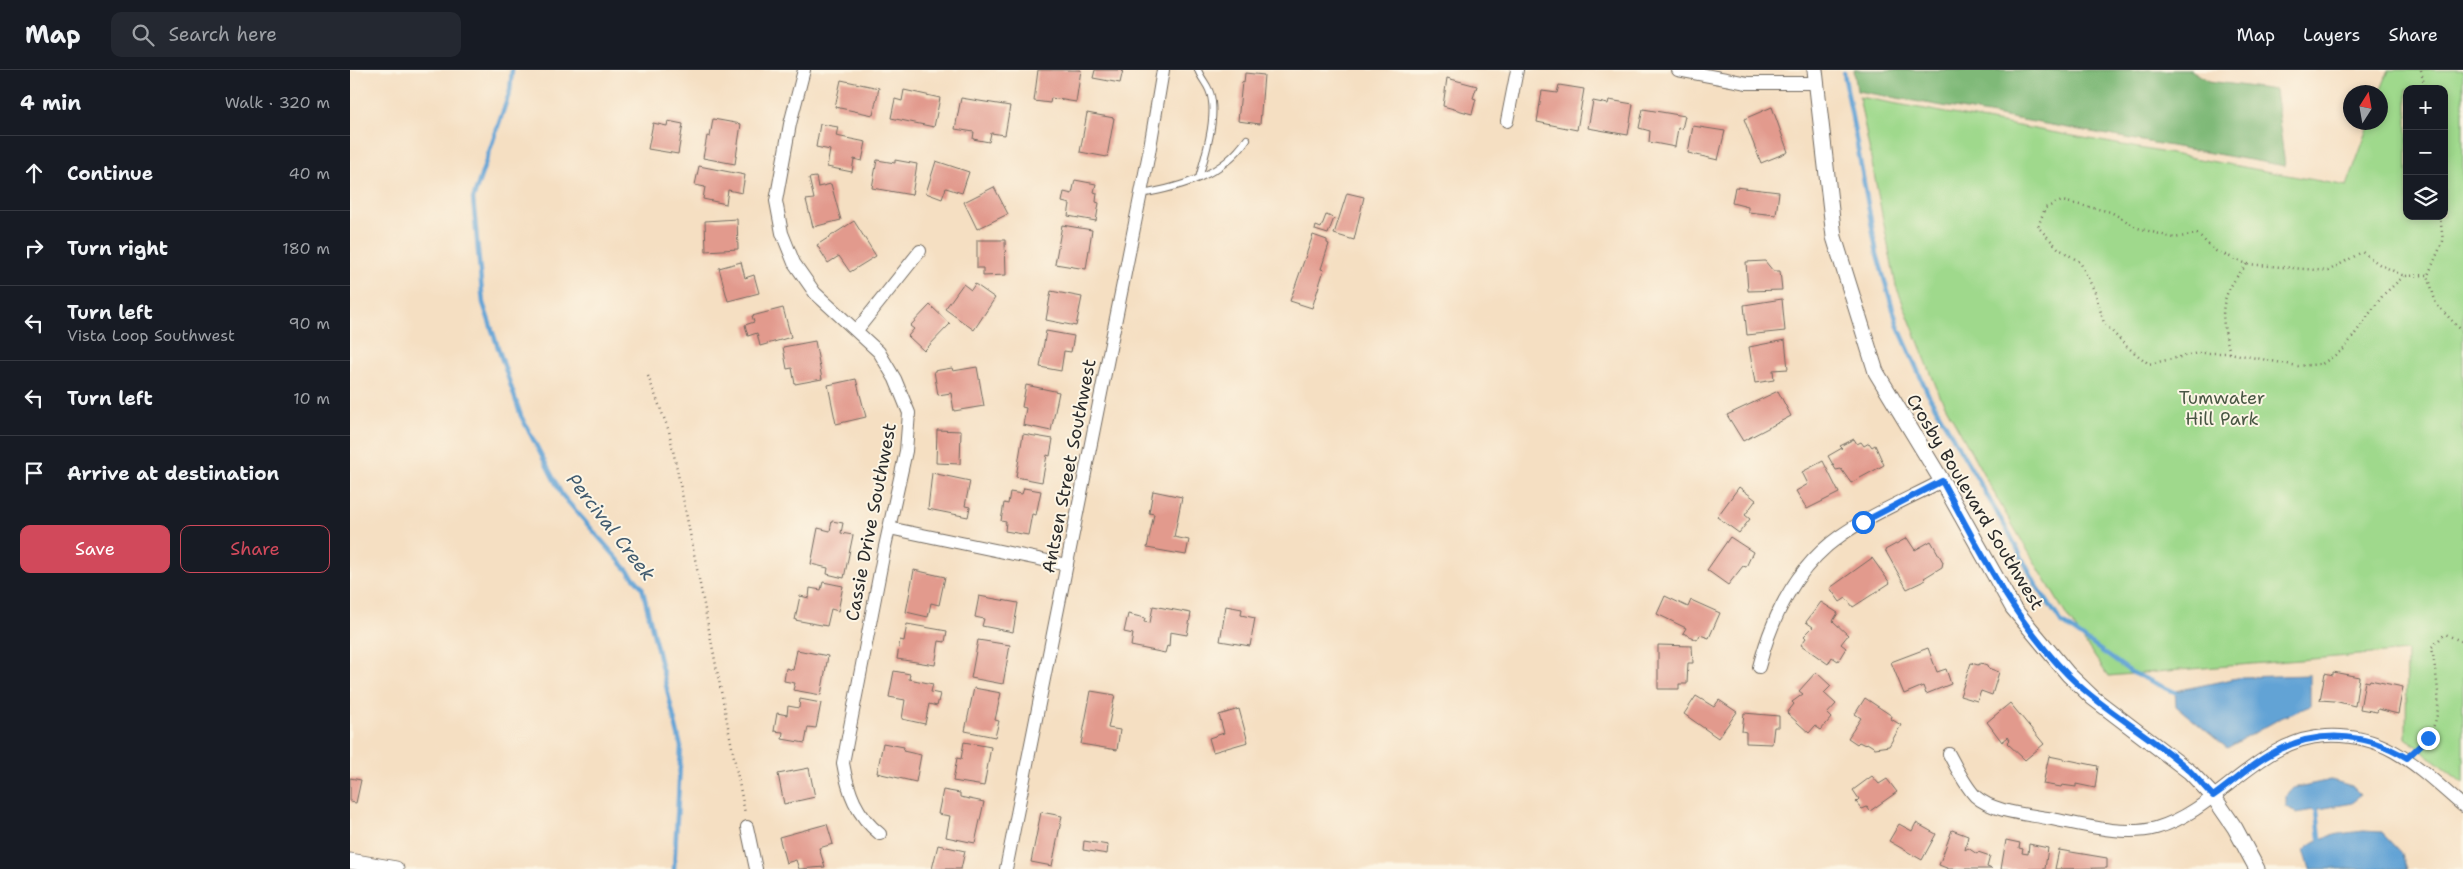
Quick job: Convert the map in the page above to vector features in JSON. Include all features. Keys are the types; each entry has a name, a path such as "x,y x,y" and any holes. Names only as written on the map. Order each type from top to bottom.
{"street":[{"name":"Cassie Drive Southwest","path":"804,70 790,124 776,201 782,233 794,263 815,293 879,352 895,379 910,413 906,451 852,708 843,763 846,782 860,815 880,834"},
{"name":"Antsen Street Southwest","path":"1006,869 1141,194 1163,70"},
{"path":"1507,121 1517,70"},
{"path":"1678,70 1747,83 1815,76"},
{"name":"Crosby Boulevard Southwest","path":"1815,76 1834,237 1876,372 1942,481 2013,608 2044,648 2093,698 2172,756 2213,796 2236,828 2257,869"},
{"path":"857,330 920,251"},
{"path":"1759,667 1768,634 1779,608 1796,582 1817,557 1840,536 1942,481"},
{"path":"890,528 1067,565"},
{"path":"1949,754 1961,778 1976,797 1993,806 2009,811 2098,827 2127,830 2154,829 2178,820 2267,755 2310,737 2349,737 2392,748 2407,758 2463,806"},
{"path":"747,827 756,869"},
{"path":"350,861 396,869"}],"lane":[{"path":"1198,70 1210,91 1212,109 1210,134 1199,178"},
{"path":"1141,194 1172,188 1215,170 1237,154 1248,139"}],"path":[{"path":"2421,70 2425,85"},
{"path":"2404,276 2383,296 2344,349 2322,364 2298,366 2230,353 2198,353 2149,364 2126,346 2104,323 2095,292 2080,262 2059,250 2038,226 2045,208 2062,201 2111,212 2138,228 2174,238 2197,234 2216,251 2247,264 2328,271 2362,252 2379,264 2404,276 2428,275"},
{"path":"2440,220 2443,241 2428,275 2436,304 2463,332"},
{"path":"2230,353 2224,331 2223,304 2230,284 2247,264"},
{"path":"648,376 668,431 686,508 747,827"},
{"path":"2407,758 2428,738 2439,710 2432,647 2445,634 2463,642"}],"green space":[{"path":"1854,70 2191,70 2209,81 2275,90 2285,166 1857,91"},
{"name":"Tumwater Hill Park","path":"2389,70 2463,70 2463,783 2406,738 2407,651 2108,676 2068,618 2003,509 1940,396 1896,286 1859,97 2347,186 2367,130 2388,130 2388,85 2383,85"}],"water":[{"path":"2310,675 2310,706 2281,718 2227,748 2176,706 2175,691 2242,677"},
{"path":"2331,780 2352,786 2360,794 2353,803 2296,813 2286,806 2286,796 2293,788"},
{"path":"2363,831 2381,832 2402,854 2407,869 2310,869 2304,850 2310,845 2331,836"}],"building":[{"path":"1038,70 1081,70 1076,102 1051,98 1050,103 1034,101"},
{"path":"1095,70 1123,70 1120,83 1093,78"},
{"path":"1245,73 1264,75 1260,124 1238,121 1242,82 1244,83"},
{"path":"1447,78 1477,86 1473,98 1476,99 1472,114 1443,106"},
{"path":"841,80 879,88 873,115 835,107"},
{"path":"1559,85 1584,89 1577,130 1537,122 1542,91 1557,93"},
{"path":"904,90 940,98 934,127 891,118 895,99 902,101"},
{"path":"961,98 1010,106 1005,135 991,133 989,142 973,139 974,132 955,129"},
{"path":"1609,100 1633,104 1628,135 1588,128 1593,101 1608,104"},
{"path":"1772,107 1788,152 1761,163 1744,119"},
{"path":"1643,109 1685,116 1682,129 1678,128 1675,147 1649,142 1650,131 1639,128"},
{"path":"1087,113 1114,118 1107,157 1080,152"},
{"path":"713,119 741,124 735,164 703,158 707,136 710,137"},
{"path":"668,121 683,124 678,154 648,149 653,123 667,126"},
{"path":"820,124 838,127 836,136 866,142 862,161 854,159 852,172 827,167 830,150 816,147"},
{"path":"1693,126 1725,131 1718,160 1688,153"},
{"path":"877,160 895,163 895,160 917,164 912,195 872,188"},
{"path":"936,161 969,172 962,193 946,188 942,199 926,193"},
{"path":"699,166 745,175 742,193 728,190 726,204 703,199 705,187 695,185"},
{"path":"816,177 818,187 831,184 841,220 813,227 806,200 814,199 809,178"},
{"path":"1075,180 1096,184 1094,192 1097,193 1096,202 1099,203 1096,221 1068,216 1070,204 1062,202 1064,192 1072,194"},
{"path":"994,187 1008,214 977,229 964,202"},
{"path":"1735,187 1779,192 1776,215 1748,212 1748,207 1732,203"},
{"path":"1347,193 1364,197 1354,240 1334,234"},
{"path":"1326,215 1334,218 1328,234 1315,230 1316,226 1321,228"},
{"path":"737,219 738,249 706,251 705,221"},
{"path":"854,221 876,256 850,272 839,256 828,263 817,245"},
{"path":"1062,225 1092,230 1086,269 1055,264"},
{"path":"1313,235 1327,240 1329,244 1321,269 1324,270 1312,308 1290,301"},
{"path":"977,240 1005,240 1006,275 983,276 983,268 977,268"},
{"path":"1765,261 1773,271 1780,271 1782,290 1748,291 1746,262"},
{"path":"741,262 745,278 754,275 759,293 728,301 719,268"},
{"path":"963,284 971,290 975,284 995,298 974,330 945,309"},
{"path":"1051,291 1082,297 1076,326 1046,320"},
{"path":"1782,299 1785,331 1747,335 1744,305"},
{"path":"930,305 950,324 924,351 908,336 914,329 910,326"},
{"path":"783,308 791,337 760,346 757,333 748,336 745,325 754,322 752,316"},
{"path":"1046,331 1074,336 1071,352 1064,351 1061,371 1040,367"},
{"path":"1785,340 1788,369 1773,370 1774,380 1755,383 1749,347"},
{"path":"815,341 822,379 795,384 792,368 787,369 783,347"},
{"path":"977,367 984,406 954,411 951,393 938,395 934,371 952,368 953,371"},
{"path":"856,379 866,417 836,424 828,385"},
{"path":"1026,385 1059,392 1051,431 1023,425 1026,408 1022,407"},
{"path":"1778,391 1791,416 1743,441 1727,415"},
{"path":"937,430 961,431 960,464 936,463"},
{"path":"1023,434 1053,439 1050,456 1047,455 1042,482 1016,477"},
{"path":"1854,439 1857,444 1861,442 1864,446 1869,443 1872,447 1875,445 1884,465 1851,483 1841,469 1836,470 1828,456 1842,448 1840,446"},
{"path":"1823,461 1839,493 1807,509 1796,491 1808,484 1802,472"},
{"path":"932,473 970,481 965,506 970,507 968,517 928,509"},
{"path":"1739,487 1756,500 1745,515 1750,519 1739,533 1717,517"},
{"path":"1024,488 1041,491 1036,515 1032,514 1028,535 1005,531 1006,522 1001,521 1004,503 1008,504 1010,492 1022,494"},
{"path":"1153,491 1182,497 1174,537 1189,540 1186,555 1147,548 1154,514 1149,513"},
{"path":"832,521 843,523 841,533 853,535 844,578 827,574 828,568 811,564 818,528 830,531"},
{"path":"1730,537 1753,552 1746,567 1743,566 1728,585 1707,570"},
{"path":"1907,538 1915,550 1931,541 1943,562 1942,567 1924,578 1926,580 1907,589 1885,550"},
{"path":"1872,558 1890,583 1853,607 1846,598 1840,602 1830,588"},
{"path":"914,570 945,577 939,605 931,603 928,617 906,612"},
{"path":"823,582 843,586 838,611 831,609 827,626 795,620 800,596 809,598 810,588 821,590"},
{"path":"979,596 1018,603 1013,632 982,626 984,619 975,617"},
{"path":"1665,596 1688,607 1691,600 1720,613 1709,638 1700,635 1697,640 1683,633 1686,628 1657,614"},
{"path":"1821,602 1838,613 1833,621 1848,635 1841,644 1846,648 1838,661 1832,657 1828,664 1801,645 1806,638 1804,636 1813,627 1806,622"},
{"path":"1153,606 1191,613 1187,635 1170,632 1169,647 1167,646 1165,653 1131,646 1133,634 1124,632 1128,614 1145,618 1144,622 1150,623"},
{"path":"1226,606 1242,609 1241,615 1255,618 1250,646 1220,641"},
{"path":"907,624 947,631 945,642 939,641 935,665 897,659 900,640 904,641"},
{"path":"978,640 1010,645 1003,684 971,678"},
{"path":"1658,645 1692,646 1693,663 1688,663 1687,684 1679,684 1679,689 1658,689"},
{"path":"1928,648 1937,672 1946,669 1951,684 1926,694 1923,686 1904,694 1891,662"},
{"path":"797,650 828,656 821,695 793,690 795,683 784,681 786,668 793,670"},
{"path":"1971,663 1978,665 1981,663 1999,672 1992,695 1981,691 1977,701 1960,696"},
{"path":"894,671 910,674 909,679 933,684 931,692 940,694 937,706 929,704 925,724 902,719 905,700 889,697"},
{"path":"1816,672 1831,686 1824,693 1836,704 1827,714 1831,718 1821,730 1815,726 1809,733 1787,713 1794,704 1792,702 1803,694 1799,691"},
{"path":"2333,672 2359,677 2355,706 2320,700 2325,673 2333,675"},
{"path":"2370,680 2403,687 2398,714 2378,709 2377,712 2360,709 2365,681 2369,682"},
{"path":"974,688 1001,693 995,720 999,721 995,737 965,731"},
{"path":"1091,691 1115,695 1108,728 1120,730 1117,750 1081,744"},
{"path":"1696,696 1714,707 1719,700 1737,712 1718,738 1684,714"},
{"path":"1865,698 1892,716 1891,719 1901,725 1889,746 1875,748 1867,743 1865,745 1859,742 1857,744 1848,738 1861,718 1855,714"},
{"path":"800,699 821,703 816,728 808,727 805,743 782,739 783,732 774,731 777,713 787,715 788,706 799,708"},
{"path":"2010,703 2044,744 2025,760 2007,743 2010,740 2008,737 2002,742 1987,722"},
{"path":"1239,709 1248,742 1213,752 1209,738 1224,733 1219,715"},
{"path":"1744,713 1779,716 1779,727 1774,727 1772,744 1746,743 1746,732 1742,731"},
{"path":"964,742 991,747 984,786 953,781 957,758 961,759"},
{"path":"883,743 904,747 903,751 921,755 916,782 877,773"},
{"path":"2049,756 2098,766 2095,788 2076,784 2076,787 2062,785 2061,787 2043,784"},
{"path":"809,768 815,797 784,804 778,774"},
{"path":"1872,776 1879,784 1887,779 1897,792 1870,811 1867,807 1862,809 1856,802 1859,799 1853,790"},
{"path":"350,778 361,780 356,803 350,802"},
{"path":"943,790 960,793 960,797 984,802 975,843 946,837 950,816 938,814"},
{"path":"1041,812 1062,816 1052,866 1031,862"},
{"path":"1916,823 1936,834 1922,860 1889,841 1899,824 1912,831"},
{"path":"827,824 833,844 819,848 825,867 799,869 796,860 786,863 779,837"},
{"path":"1952,830 1968,836 1965,850 1968,848 1977,854 1978,852 1990,856 1987,867 1992,869 1949,869 1939,865"},
{"path":"2006,840 2020,843 2019,848 2023,849 2022,853 2028,854 2029,844 2048,848 2045,869 2001,869"},
{"path":"1084,841 1108,845 1107,854 1083,850"},
{"path":"938,845 965,851 961,869 932,869"},
{"path":"2059,850 2107,858 2107,868 2055,869"}],"waterway":[{"name":"Percival Creek","path":"512,70 510,91 473,199 483,303 521,416 562,495 642,587 681,747 674,869"},
{"path":"1844,73 1877,254 1898,326 1929,396 2010,535 2035,583 2061,622 2131,672 2179,694"},
{"path":"2314,808 2317,811 2322,841"}],"route":[{"path":"1863,522 1942,481 2013,608 2044,648 2093,698 2165,751 2190,772 2213,796 2235,782 2267,755 2293,742 2310,737 2349,737 2370,741 2392,748 2407,758 2428,738"}]}
